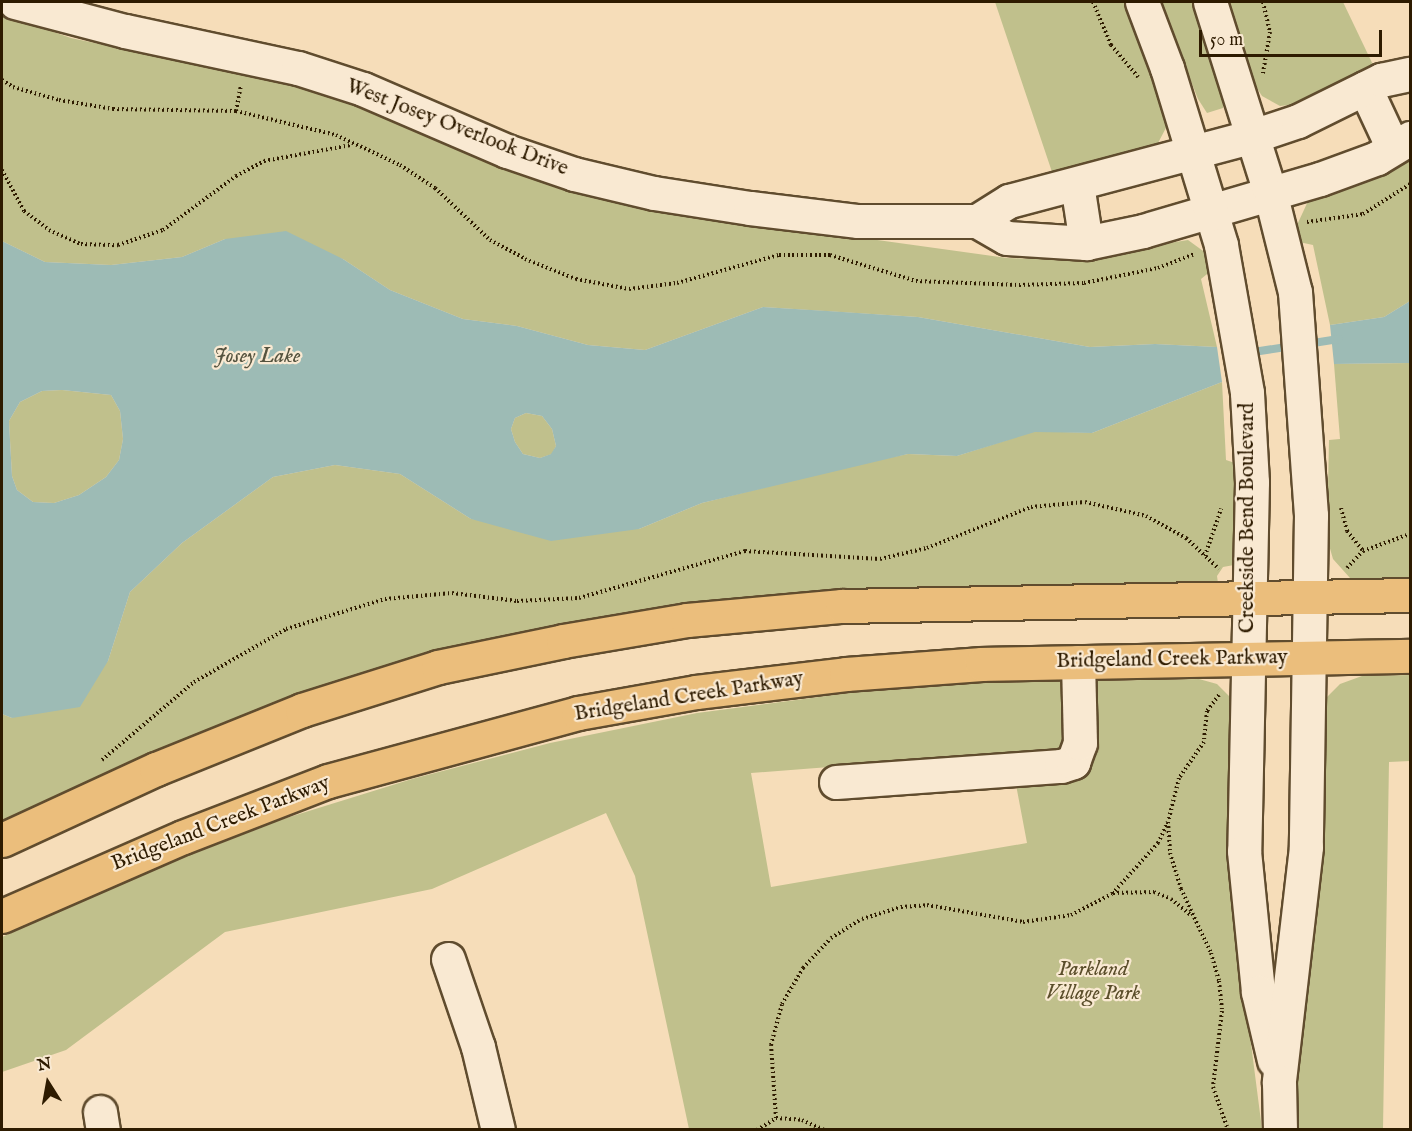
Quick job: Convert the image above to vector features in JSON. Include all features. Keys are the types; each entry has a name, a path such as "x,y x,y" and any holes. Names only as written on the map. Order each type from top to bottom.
{"main road":[{"path":"2,840 156,769 302,710 438,667 563,641 687,620 842,606 1249,599 1310,584 1410,596"},
{"name":"Bridgeland Creek Parkway","path":"2,916 183,837 328,781 578,713 696,692 846,674 1078,662 1410,656"}],"street":[{"name":"West Josey Overlook Drive","path":"15,2 125,31 298,68 363,89 507,151 574,174 654,193 858,221 977,221 1007,238 1086,243 1210,214 1271,196 1377,158 1402,143"},
{"name":"Creekside Bend Boulevard","path":"1142,2 1192,154 1228,276 1247,393 1250,441 1249,659 1244,851 1258,992 1280,1082"},
{"name":"Creekside Bend Boulevard","path":"1210,2 1271,196 1295,292 1306,433 1310,584 1307,658 1306,847 1280,1082 1280,1130"},
{"path":"977,221 1009,201 1253,136 1298,121 1365,88 1410,74"},
{"path":"1365,88 1402,143"},
{"path":"1077,184 1086,243"},
{"path":"836,782 1060,766 1073,762 1080,743 1078,662"},
{"path":"448,959 477,1047 498,1130"}],"path":[{"path":"1093,2 1111,45 1141,81"},
{"path":"1263,2 1270,32 1263,86"},
{"path":"2,80 13,87 59,100 113,109 236,111 336,135 409,171 435,188 490,240 525,259 576,279 629,289 677,283 779,255 830,255 916,281 1019,285 1084,283 1158,268 1202,252"},
{"path":"2,170 24,211 49,230 81,243 118,245 163,230 236,176 264,161 352,144"},
{"path":"1303,222 1363,214 1410,184"},
{"path":"1339,503 1347,531 1363,551"},
{"path":"1310,584 1345,570 1363,551 1410,534"},
{"path":"776,1118 771,1045 782,1004 803,968 831,938 862,919 901,907 927,905 991,918 1047,920 1071,915 1112,894 1158,843 1168,822 1179,778 1204,742 1208,711 1224,690"},
{"path":"1168,822 1170,854 1193,917 1211,953 1219,981 1222,1011 1213,1087 1228,1130"},
{"path":"1112,894 1154,892 1172,899 1193,917"},
{"path":"757,1130 776,1118 802,1120 824,1130"}],"green space":[{"path":"995,2 1132,2 1168,124 1158,143 1148,150 1052,172"},
{"path":"1160,2 1199,2 1223,86 1223,108 1207,113 1198,99"},
{"path":"1226,2 1343,2 1375,69 1297,104 1280,106 1262,96 1251,79"},
{"path":"2,14 71,38 303,87 373,112 549,185 633,206 1007,258 1064,260 1188,240 1210,256 1212,270 1201,279 1217,347 1155,344 1090,347 918,317 763,307 645,350 588,345 517,326 463,319 390,290 343,259 225,239 182,257 111,265 45,262 2,241"},
{"path":"1410,155 1410,301 1384,317 1330,325 1313,245 1299,242 1297,225 1309,199 1382,175"},
{"path":"1410,363 1410,582 1350,578 1333,559 1327,538 1329,440 1340,439 1334,364"},
{"path":"1222,382 1226,460 1235,463 1234,565 1223,567 1217,576 1218,583 551,636 2,826 2,714 12,718 108,661 130,592 182,543 273,477 335,465 400,474 471,519 639,529 702,503 857,464 908,454 957,456 1035,431 1092,433"},
{"path":"62,390 111,395 120,411 123,439 119,460 106,477 79,495 54,503 33,502 17,490 12,476 9,421 20,402 42,391"},
{"path":"526,413 542,416 552,429 556,446 552,454 540,458 523,454 515,442 511,429 515,418"},
{"path":"1410,675 1410,761 1389,762 1383,1129 1298,1130 1296,1077 1317,921 1325,699 1340,684 1362,676"},
{"name":"Parkland Village Park","path":"1199,679 1217,684 1230,697 1236,714 1246,1005 1262,1129 689,1129 635,876 606,813 432,889 225,932 66,1050 2,1072 2,937 133,877 283,819 412,779 550,743 697,713 849,693 982,683","holes":["1010,753 1027,843 771,887 751,773"]}],"water":[{"name":"Josey Lake","path":"286,231 343,259 390,290 463,319 517,326 588,345 645,350 763,307 918,317 1090,347 1155,344 1217,347 1222,382 1092,433 1035,432 957,456 908,454 702,503 639,529 551,541 471,519 400,474 335,465 273,477 182,543 130,592 108,661 80,707 12,718 2,714 2,241 45,262 111,265 182,257 225,239","holes":["62,390 111,395 120,411 123,439 119,460 106,477 79,495 54,503 33,502 17,490 12,476 9,421 20,402 42,391","526,413 542,416 552,429 556,446 551,454 540,458 523,454 515,442 511,429 515,418"]},
{"path":"1410,301 1410,363 1334,364 1330,325 1384,317"}],"waterway":[{"path":"1307,344 1339,339"},
{"path":"1247,353 1292,346"}]}
